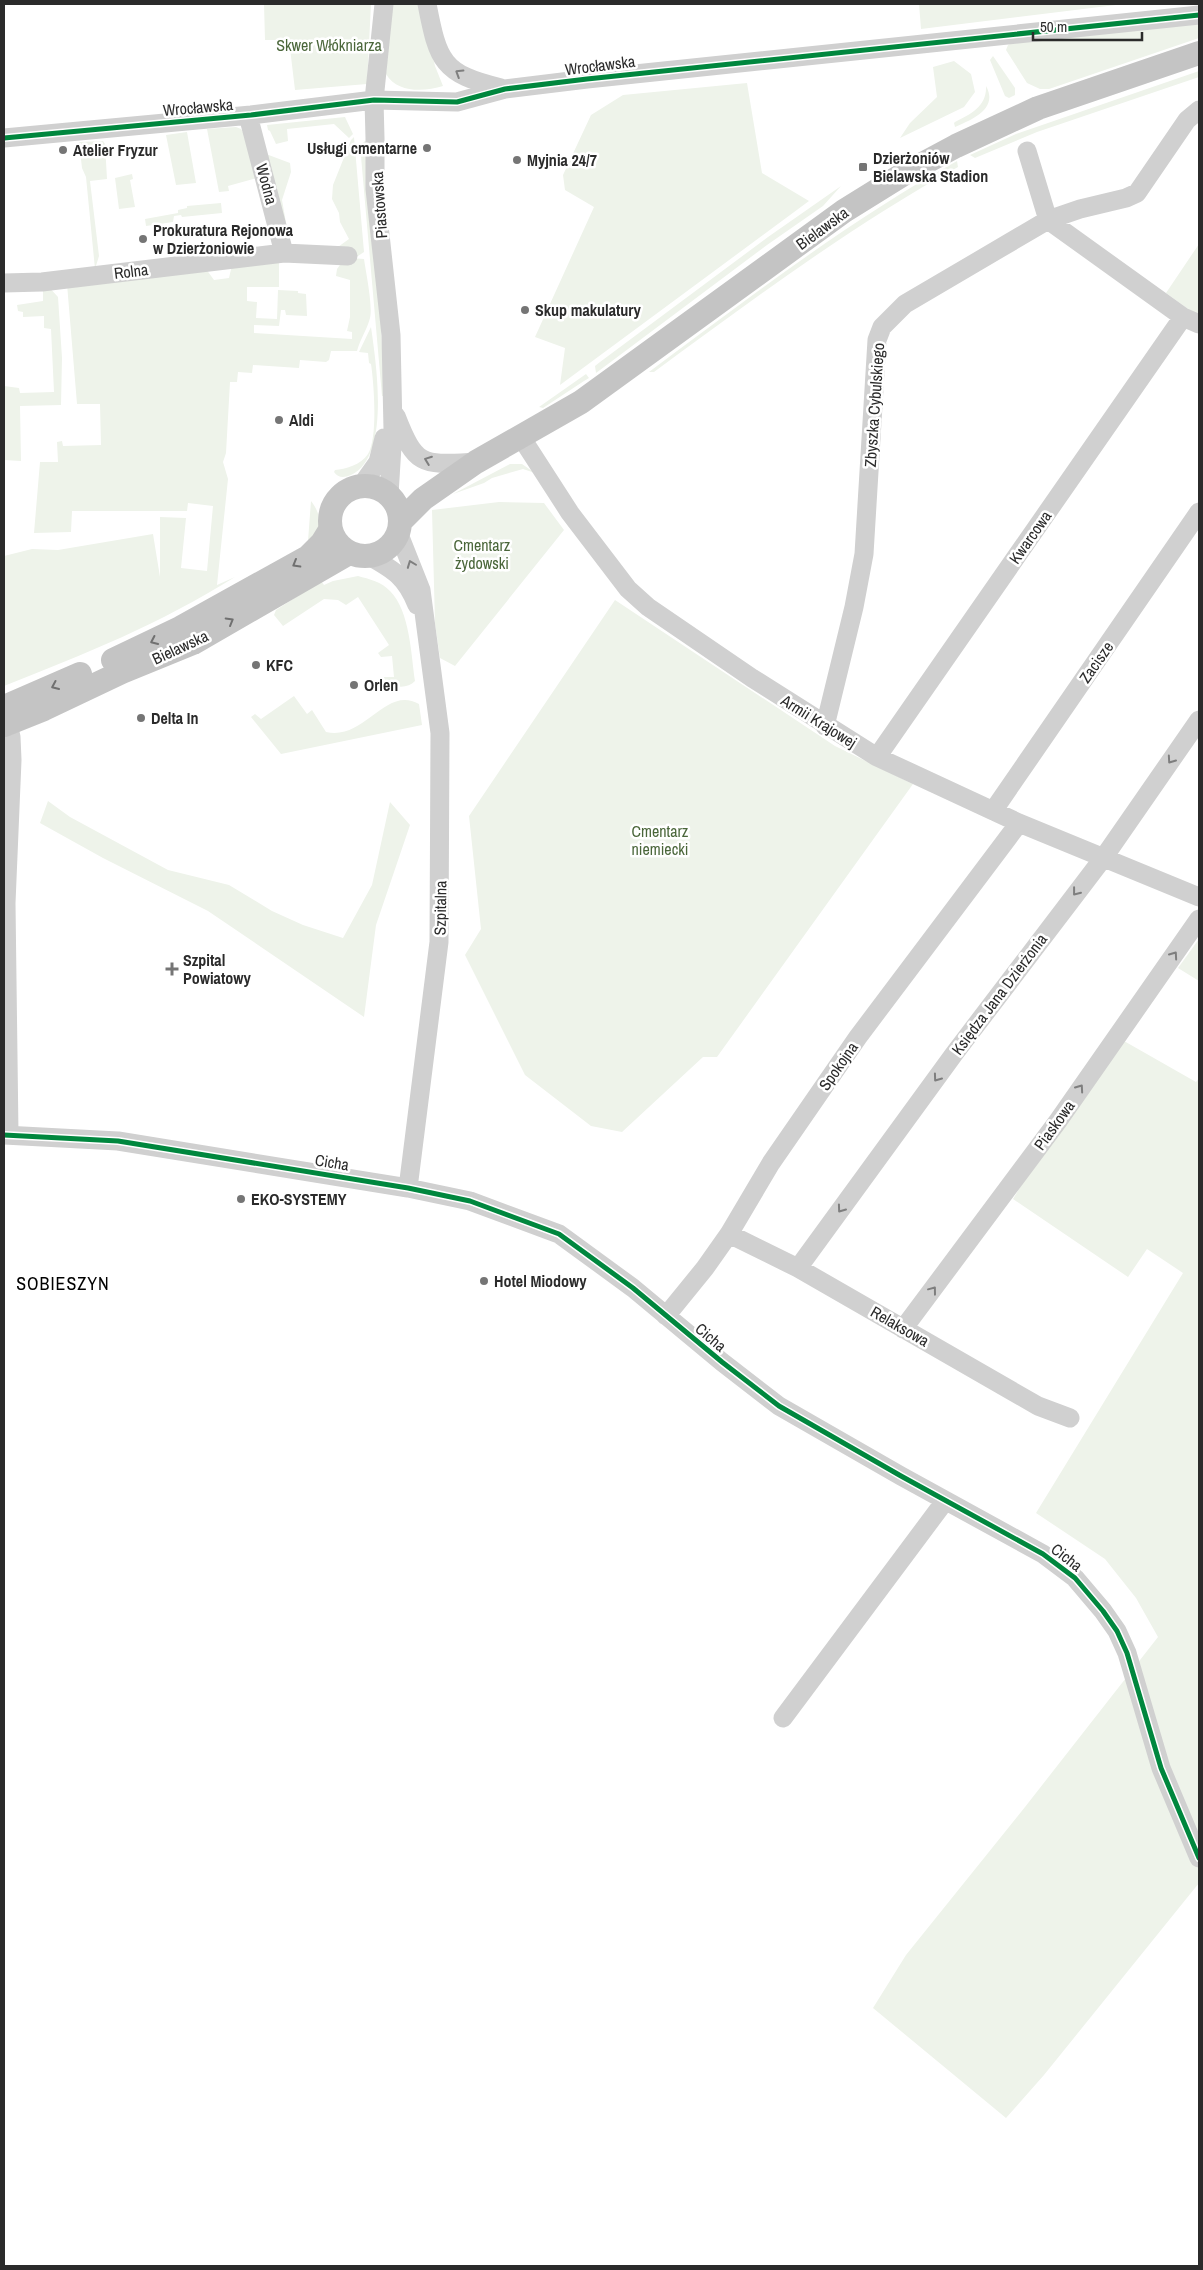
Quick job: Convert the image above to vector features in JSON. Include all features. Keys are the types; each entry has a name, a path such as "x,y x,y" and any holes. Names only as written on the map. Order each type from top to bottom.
{"main road":[{"name":"Bielawska","path":"399,527 423,499 476,462 581,402 844,211 902,175 956,146 1038,108 1199,54"},
{"name":"Bielawska","path":"390,497 476,462"},
{"path":"360,486 376,487 390,497 399,512 399,527 387,548 359,554 334,539 330,530 331,510 335,501 342,493 360,486"},
{"name":"Bielawska","path":"119,666 165,636 308,557 322,543 330,530"},
{"name":"Bielawska","path":"5,715 119,666 193,643 359,554"}],"street":[{"name":"Piastowska","path":"384,4 374,100 375,189 391,335 393,430 390,497"},
{"name":"Wrocławska","path":"427,4 438,50 451,68 464,77 479,83 505,89"},
{"name":"Wrocławska","path":"4,138 251,115 374,100 457,102 505,89 757,60 1199,15"},
{"name":"Zbyszka Cybulskiego","path":"825,726 854,607 864,554 877,340 882,328 905,304 1048,220 1080,209 1126,198 1137,193 1187,120 1199,110"},
{"name":"Wodna","path":"251,115 250,123 284,253"},
{"path":"1027,151 1048,220 1191,320"},
{"name":"Rolna","path":"4,282 42,282 284,253 348,256"},
{"name":"Kwarcowa","path":"877,757 1191,320"},
{"name":"Piastowska","path":"360,486 378,462 392,405"},
{"path":"392,405 406,443 418,457 438,464 476,462"},
{"name":"Armii Krajowej","path":"520,437 570,513 628,589 648,608 825,726 877,757 1019,822 1199,897"},
{"name":"Zacisze","path":"994,811 1199,512"},
{"name":"Szpitalna","path":"399,527 421,590 440,733 439,942 408,1188"},
{"name":"Szpitalna","path":"359,554 397,572 413,595 425,628"},
{"path":"5,715 12,760 6,904 6,1135"},
{"name":"Księdza Jana Dzierżonia","path":"798,1268 971,1031 1104,857 1199,720"},
{"name":"Spokojna","path":"666,1316 705,1268 729,1234 771,1163 858,1036 1019,822"},
{"name":"Piaskowa","path":"903,1329 1058,1121 1199,919"},
{"name":"Cicha","path":"6,1135 118,1141 408,1188 470,1201 559,1234 604,1266 779,1406 1054,1561 1075,1578 1117,1631 1127,1653 1161,1768 1199,1858"},
{"name":"Relaksowa","path":"729,1234 798,1268 1038,1406 1070,1418"},
{"path":"783,1718 945,1501"}],"green space":[{"name":"Skwer Włókniarza","path":"264,4 371,4 367,84 295,90 289,40 265,40"},
{"path":"392,4 420,4 435,66 443,86 420,90 404,88 397,85 386,74"},
{"path":"919,4 1124,4 921,29"},
{"path":"1199,21 1199,38 1049,89 1040,89 1027,83 1006,50 1008,45 1016,41"},
{"path":"993,56 1015,88 1015,95 1009,98 1005,96 990,60"},
{"path":"954,61 971,74 975,92 964,107 900,138 910,123 937,97 933,67"},
{"path":"1199,71 1199,77 1037,132 975,158 970,155 1016,134"},
{"path":"747,83 762,173 809,201 560,385 565,348 535,337 594,207 565,190 563,175 591,115 623,95"},
{"path":"986,86 989,101 986,107 975,117 955,127 955,122 981,104 986,93"},
{"path":"345,117 353,134 349,138 334,124 287,129 288,141 276,144 267,125"},
{"path":"236,127 241,129 245,135 257,178 228,186 229,191 219,192 207,129"},
{"path":"187,132 196,183 176,185 166,135"},
{"path":"354,137 364,252 358,256 331,252 349,239 340,222 339,213 332,199 333,185 351,140"},
{"path":"103,141 105,144 107,179 90,181 99,256 95,269 86,177 82,168 79,142"},
{"path":"367,141 380,300 384,396 382,396 360,145"},
{"path":"266,154 290,163 291,172 282,200 288,234"},
{"path":"957,161 958,167 841,239 765,291 654,372 649,372 800,261 877,209"},
{"path":"132,174 133,179 130,180 135,207 119,209 115,178"},
{"path":"841,186 823,206 767,245 596,373 595,366 600,362 768,237"},
{"path":"221,203 222,213 174,216 173,222 146,226 145,219 178,213 178,210 187,208 187,206"},
{"path":"1199,244 1199,317 1166,293"},
{"path":"351,258 364,259 371,306 369,322 357,351 331,351 329,360 326,362 300,360 299,368 253,365 252,373 238,372 237,382 230,382 226,453 223,462 228,479 217,585 235,577 150,624 93,650 4,686 4,556 32,549 58,550 153,534 160,577 160,517 186,518 181,568 207,571 213,506 188,503 187,511 72,511 71,532 34,533 40,462 58,462 57,442 62,441 63,446 101,445 100,404 77,404 67,284 206,269 214,280 229,278 232,265 279,262 279,287 247,287 247,301 257,302 256,318 277,319 278,290 298,291 298,293 306,294 307,316 286,315 285,310 281,310 279,326 254,325 254,333 352,339 352,332 347,331 350,317 350,280 336,276 340,265 351,265"},
{"path":"47,285 58,297 62,358 61,405 20,406 21,461 4,460 4,386 19,388 20,393 54,392 51,329 44,328 44,316 23,317 23,312 18,311 17,305 43,301 43,286"},
{"path":"371,327 376,362 378,407 372,449 364,465 351,475 341,477 334,472 335,470 357,464 365,458 371,446 373,436 374,410 371,364 369,363 368,353 359,352"},
{"path":"586,374 589,378 543,408 539,407"},
{"path":"510,464 522,464 535,473 523,469 492,478 484,483 453,494"},
{"path":"311,501 318,512 320,529 319,534 308,541"},
{"name":"Cmentarz żydowski","path":"499,502 544,503 564,530 455,666 440,658 435,623 432,510"},
{"path":"358,576 375,581 387,588 397,600 402,610 411,646 415,681 412,684 403,687 389,684 383,677 394,677 392,656 381,657 378,653 389,645 358,597 346,605 338,600 324,599 283,626 274,615 276,610 321,581 324,585 333,581"},
{"name":"Cmentarz niemiecki","path":"615,600 835,746 913,784 717,1057 703,1057 622,1132 591,1126 525,1075 465,955 481,929 469,816"},
{"path":"294,696 307,714 312,710 326,732 340,733 352,729 385,707 407,700 419,704 422,725 281,754 251,717 255,714 261,719"},
{"path":"48,801 70,817 168,870 229,885 272,911 303,925 343,938 372,885 390,802 410,825 376,925 364,1017 208,911 103,858 40,823"},
{"path":"1199,939 1199,981 1178,968"},
{"path":"1124,1041 1196,1082 1199,1078 1199,1883 1044,2075 1006,2118 873,2008 906,1955 1158,1637 1136,1598 1105,1559 1036,1513 1183,1273 1147,1249 1128,1277 1013,1199 1032,1168"}],"cycle path":[{"path":"4,138 251,115 374,100 457,102 505,89 587,79 1199,15"},
{"path":"4,1135 118,1141 408,1188 470,1201 559,1234 633,1288 722,1362 779,1406 1043,1554 1075,1578 1117,1631 1127,1653 1161,1768 1199,1858"}],"place":[{"name":"Usługi cmentarne","path":"427,148"},
{"name":"Atelier Fryzur","path":"63,150"},
{"name":"Myjnia 24/7","path":"517,160"},
{"name":"Dzierżoniów Bielawska Stadion","path":"863,167"},
{"name":"Prokuratura Rejonowa w Dzierżoniowie","path":"143,239"},
{"name":"Skup makulatury","path":"525,310"},
{"name":"Aldi","path":"279,420"},
{"name":"KFC","path":"256,665"},
{"name":"Orlen","path":"354,685"},
{"name":"Delta In","path":"141,718"},
{"name":"Szpital Powiatowy","path":"172,969"},
{"name":"EKO-SYSTEMY","path":"241,1199"},
{"name":"Hotel Miodowy","path":"484,1281"}],"district":[{"name":"SOBIESZYN","path":"63,1283"}]}
